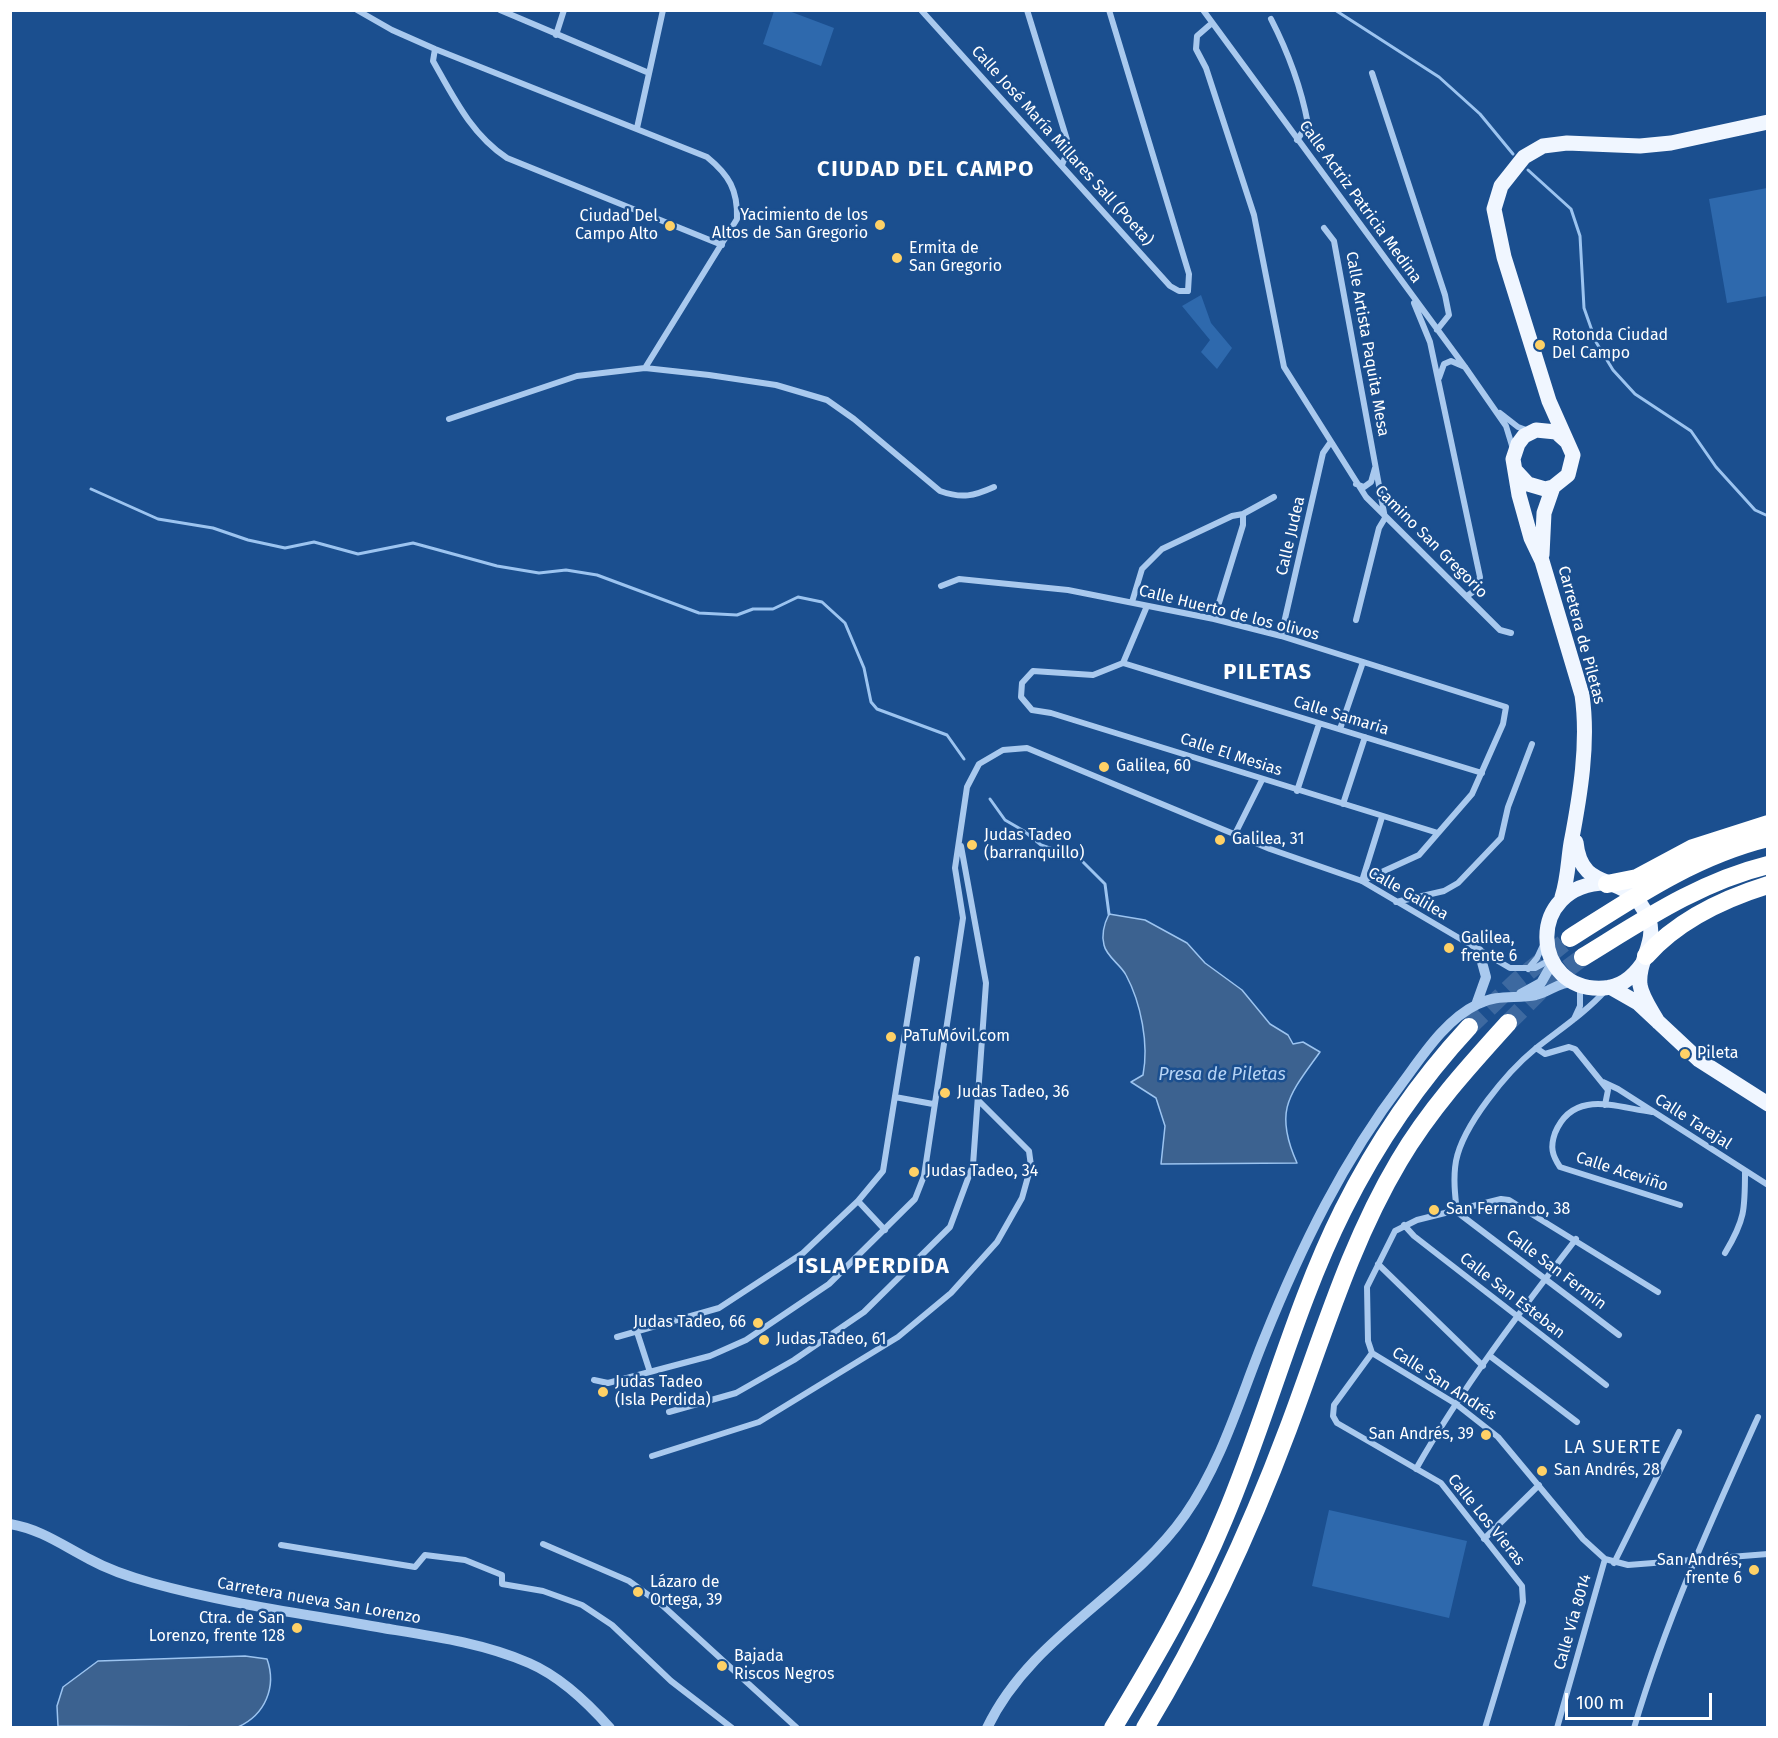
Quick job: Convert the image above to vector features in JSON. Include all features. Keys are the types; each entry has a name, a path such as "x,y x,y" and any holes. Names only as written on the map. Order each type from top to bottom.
{"highway":[{"path":"1607,883 1636,878 1693,848 1767,824"},
{"path":"1570,938 1667,877 1738,845 1767,838"},
{"path":"1583,957 1676,900 1744,871 1767,865"},
{"path":"1645,959 1666,935 1678,927 1730,898 1767,885"},
{"path":"1145,1728 1217,1600 1250,1527 1338,1290 1367,1221 1399,1161 1437,1105 1508,1023"},
{"path":"1113,1728 1179,1613 1224,1520 1312,1284 1343,1211 1377,1149 1400,1115 1449,1048 1469,1027"}],"main road":[{"path":"1516,471 1528,484 1545,489 1553,487 1568,474 1573,455 1549,401 1504,257 1494,209 1502,186 1524,157 1543,146 1567,143 1640,146 1671,143 1767,122"},
{"path":"1534,431 1549,401"},
{"path":"1542,561 1531,538 1519,495 1514,452 1524,436 1534,431 1556,432 1570,446"},
{"path":"1542,561 1544,513 1553,487"},
{"name":"Carretera de Piletas","path":"1542,561 1582,695 1585,715 1575,827"},
{"path":"1575,827 1582,866 1593,877 1626,891 1642,905 1648,918 1651,934 1640,988 1658,1022"},
{"path":"1575,827 1567,884 1550,916 1546,937 1552,960 1576,984 1609,988 1638,1003 1699,1060 1767,1104"},
{"path":"1562,897 1582,886 1607,883"},
{"path":"1609,988 1624,982 1645,959"}],"street":[{"path":"357,10 392,30 435,49 707,157 723,170 733,184 738,202 736,219 645,368"},
{"path":"500,10 649,73"},
{"path":"556,35 564,10"},
{"path":"637,128 663,10"},
{"name":"Calle José María Millares Sall (Poeta)","path":"921,10 1170,286 1179,291 1188,291 1189,274 1109,10"},
{"path":"1027,10 1067,140 1066,155 1062,165"},
{"name":"Calle Actriz Patricia Medina","path":"1203,10 1506,426 1514,452"},
{"path":"1271,19 1286,47 1304,102 1308,124 1298,140"},
{"name":"Camino San Gregorio","path":"1212,23 1197,36 1196,49 1206,68 1254,216 1284,367 1356,484 1386,518 1500,630 1510,633"},
{"path":"435,49 433,61 472,128 488,145 507,158 722,245"},
{"path":"1372,73 1445,295 1449,315 1437,330"},
{"name":"Calle Artista Paquita Mesa","path":"1324,228 1334,241 1386,518"},
{"path":"1406,286 1424,324 1439,381 1480,577 1477,589 1467,596"},
{"path":"1439,381 1444,364 1451,361 1465,368"},
{"path":"450,419 518,393 577,376 645,368 709,375 803,391 827,400 854,419 940,491 955,496 971,497 994,487"},
{"name":"Calle Actriz Patricia Medina","path":"1494,410 1518,427 1534,431"},
{"name":"Calle Judea","path":"1281,636 1323,453 1330,443"},
{"path":"1356,484 1364,486 1371,482 1375,468"},
{"path":"1132,602 1142,569 1162,549 1274,498"},
{"path":"1214,620 1243,525 1243,514"},
{"path":"1356,620 1380,528 1386,518"},
{"name":"Calle Huerto de los olivos","path":"941,586 959,579 1068,590 1132,602 1281,636 1506,707 1503,724 1482,773"},
{"path":"1123,663 1147,606"},
{"path":"1340,729 1363,662"},
{"name":"Calle El Mesias","path":"1123,663 1092,675 1033,671 1022,683 1021,697 1032,710 1051,713 1438,833"},
{"name":"Calle Samaria","path":"1123,663 1482,773"},
{"path":"1298,791 1319,724"},
{"path":"1343,804 1365,737"},
{"path":"1396,902 1444,891 1458,883 1501,838 1508,807 1532,744"},
{"name":"Calle Galilea","path":"961,843 967,788 979,764 1003,750 1027,748 1235,834 1362,881 1510,968 1528,969"},
{"path":"1362,881 1419,855 1472,794 1482,773"},
{"path":"1235,834 1262,780"},
{"path":"1362,881 1382,817"},
{"path":"669,1412 736,1393 794,1360 864,1312 950,1227 964,1195 973,1165 986,983 961,843"},
{"path":"594,1380 608,1383 650,1372 710,1356 746,1340 829,1284 915,1199 921,1184 963,918 956,868 961,843"},
{"path":"1528,969 1540,954 1546,937"},
{"path":"1476,1005 1486,977 1479,951"},
{"path":"617,1337 719,1308 803,1253 858,1201 883,1171 917,958"},
{"path":"1528,969 1552,960"},
{"path":"1518,995 1541,983 1552,960"},
{"path":"987,1728 1010,1689 1058,1635 1162,1546 1204,1487 1218,1458 1285,1287 1317,1219 1381,1110 1414,1066 1460,1014 1490,998 1533,996 1562,984 1576,984 1580,1006 1566,1027"},
{"path":"1457,1212 1454,1178 1457,1158 1476,1119 1510,1071 1536,1048 1566,1027 1609,988"},
{"name":"Calle Tarajal","path":"1536,1048 1545,1054 1569,1047 1575,1049 1603,1082 1767,1185"},
{"path":"1603,1082 1609,1095 1605,1105"},
{"path":"894,1097 933,1104"},
{"path":"652,1456 759,1422 898,1336 951,1293 997,1242 1022,1198 1031,1166 1029,1151 979,1101"},
{"name":"Calle Aceviño","path":"1652,1112 1583,1104 1570,1109 1551,1147 1553,1157 1560,1167 1680,1205"},
{"path":"1725,1252 1741,1226 1745,1209 1745,1172"},
{"path":"1372,1353 1368,1341 1367,1287 1395,1231 1404,1225 1501,1199 1509,1200 1576,1239 1658,1292"},
{"path":"858,1201 885,1230"},
{"name":"Calle San Fermín","path":"1457,1212 1619,1335"},
{"name":"Calle San Esteban","path":"1404,1225 1414,1236 1516,1317 1606,1385"},
{"path":"1416,1469 1455,1404 1516,1317 1576,1239"},
{"path":"1378,1264 1483,1366"},
{"path":"637,1332 650,1372"},
{"name":"Calle San Andrés","path":"1372,1353 1455,1404 1506,1444 1583,1539 1605,1559 1628,1565 1767,1554"},
{"name":"Calle Los Vieras","path":"1372,1353 1334,1405 1333,1416 1337,1424 1441,1483 1522,1586 1523,1602 1485,1728"},
{"path":"1490,1356 1577,1422"},
{"path":"1634,1728 1652,1668 1694,1560 1758,1417"},
{"path":"1614,1563 1678,1432"},
{"path":"1485,1539 1539,1485"},
{"name":"Carretera nueva San Lorenzo","path":"10,1524 24,1526 56,1539 88,1559 122,1574 201,1597 439,1637 499,1651 531,1664 580,1697 610,1728"},
{"path":"543,1544 629,1581 662,1605 797,1728"},
{"path":"280,1545 415,1567 425,1555 465,1560 502,1575 502,1584 543,1591 582,1605 612,1625 670,1681 732,1728"},
{"name":"Calle Vía 8014","path":"1557,1728 1605,1559"}],"shaded area":[{"path":"774,11 789,11 834,28 821,66 763,44"},
{"path":"1767,188 1767,296 1727,303 1709,199"},
{"path":"1201,295 1211,323 1232,348 1217,369 1201,352 1210,340 1182,306"},
{"path":"1329,1510 1467,1541 1449,1618 1312,1586"}],"water":[{"name":"Presa de Piletas","path":"1109,914 1145,920 1187,943 1205,963 1242,990 1270,1024 1288,1035 1293,1044 1303,1042 1320,1052 1300,1080 1288,1103 1286,1129 1297,1163 1161,1164 1165,1126 1156,1098 1131,1082 1143,1075 1144,1037 1140,1011 1131,986 1124,971 1105,949 1103,937"},
{"path":"245,1656 267,1659 270,1680 262,1708 238,1727 58,1726 57,1706 63,1687 98,1661"}],"waterway":[{"path":"1335,10 1439,77 1480,114 1513,154"},
{"path":"1528,170 1571,209 1580,236 1584,308 1596,342 1613,370 1635,394 1691,431 1716,467 1755,510 1768,516"},
{"path":"91,489 158,519 213,528 248,540 285,548 314,542 358,554 413,543 497,566 539,573 566,570 597,575 699,613 737,615 753,609 773,609 798,597 822,602 845,623 864,668 871,702 877,709 947,735 964,759"},
{"path":"990,799 1005,820 1024,831 1041,845 1079,858 1105,884 1109,914"}],"tunnel":[{"path":"1469,1027 1518,980 1570,938"},
{"path":"1508,1023 1546,985 1583,957"}],"place":[{"name":"Yacimiento de los Altos de San Gregorio","path":"880,225"},
{"name":"Ciudad Del Campo Alto","path":"670,226"},
{"name":"Ermita de San Gregorio","path":"897,258"},
{"name":"Rotonda Ciudad Del Campo","path":"1540,345"},
{"name":"Galilea, 60","path":"1104,767"},
{"name":"Galilea, 31","path":"1220,840"},
{"name":"Judas Tadeo (barranquillo)","path":"972,845"},
{"name":"Galilea, frente 6","path":"1449,948"},
{"name":"PaTuMóvil.com","path":"891,1037"},
{"name":"Pileta","path":"1685,1054"},
{"name":"Judas Tadeo, 36","path":"945,1093"},
{"name":"Judas Tadeo, 34","path":"914,1172"},
{"name":"San Fernando, 38","path":"1434,1210"},
{"name":"Judas Tadeo, 66","path":"758,1323"},
{"name":"Judas Tadeo, 61","path":"764,1340"},
{"name":"Judas Tadeo (Isla Perdida)","path":"603,1392"},
{"name":"San Andrés, 39","path":"1486,1435"},
{"name":"San Andrés, 28","path":"1542,1471"},
{"name":"San Andrés, frente 6","path":"1754,1570"},
{"name":"Lázaro de Ortega, 39","path":"638,1592"},
{"name":"Ctra. de San Lorenzo, frente 128","path":"297,1628"},
{"name":"Bajada Riscos Negros","path":"722,1666"}],"district":[{"name":"CIUDAD DEL CAMPO","path":"926,170"},
{"name":"PILETAS","path":"1268,673"},
{"name":"ISLA PERDIDA","path":"874,1267"},
{"name":"LA SUERTE","path":"1613,1448"}]}
